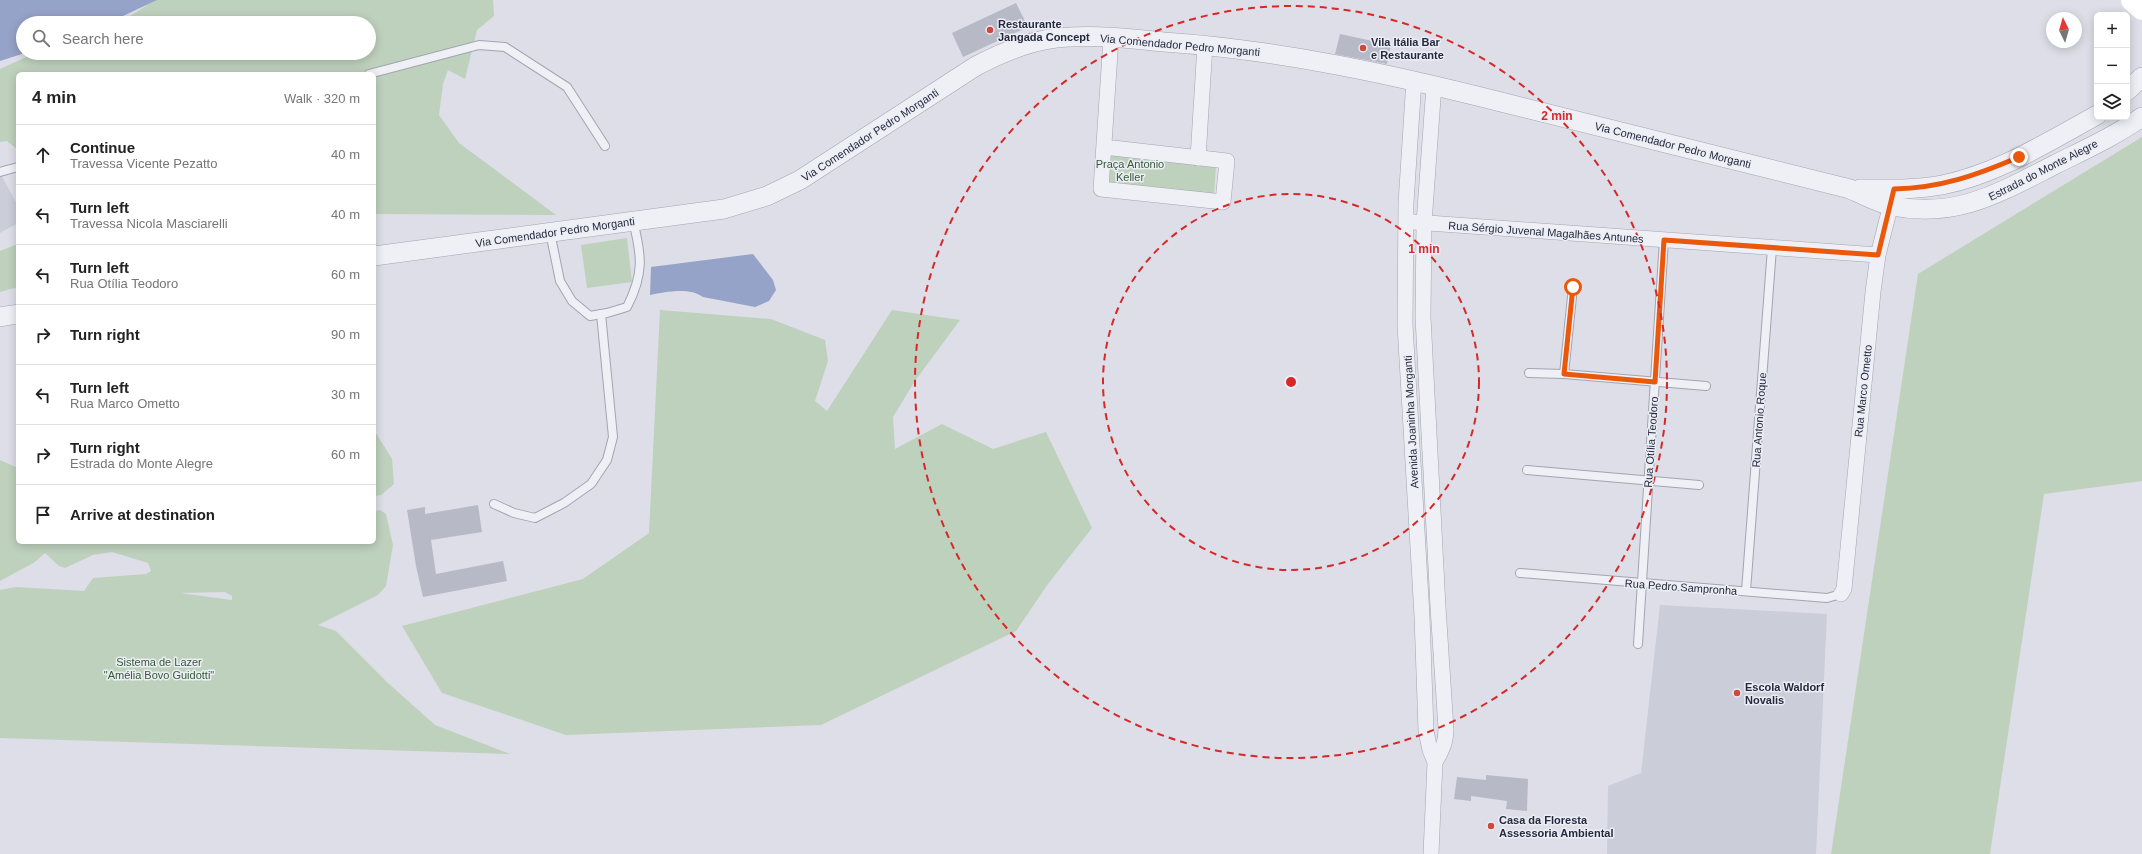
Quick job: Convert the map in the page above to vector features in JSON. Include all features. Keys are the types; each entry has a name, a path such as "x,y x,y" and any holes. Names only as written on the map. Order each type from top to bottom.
{"main road":[{"path":"2132,0 2142,9"}],"street":[{"name":"Via Comendador Pedro Morganti","path":"376,256 724,209 753,201 784,189 800,180 976,66 1005,51 1036,42 1068,37 1112,38 1205,45 1333,63 1414,80 1850,189 1893,197"},
{"path":"1104,147 1227,161 1223,202 1101,189 1104,147 1112,38"},
{"path":"1198,158 1205,45"},
{"path":"2130,88 2142,77"},
{"name":"Avenida Joaninha Morganti","path":"1414,80 1406,222 1405,325 1422,616 1426,731 1430,750 1435,762 1431,854"},
{"name":"Avenida Joaninha Morganti","path":"1434,85 1424,223 1423,317 1438,615 1446,729 1446,740 1442,752 1435,762"},
{"name":"Estrada do Monte Alegre","path":"1893,197 1914,209 1964,206 1991,197 2074,155 2142,117"},
{"name":"Estrada do Monte Alegre","path":"1893,197 1975,176 2019,157 2094,118"},
{"name":"Rua Marco Ometto","path":"1841,594 1844,589 1878,255 1893,197"},
{"name":"Rua Sérgio Juvenal Magalhães Antunes","path":"1406,222 1878,255"},
{"path":"0,317 16,314"},
{"path":"1422,616 1438,615"}],"lane":[{"path":"376,72 479,45 505,47 567,87 604,146"},
{"path":"0,172 16,168"},
{"path":"550,232 560,281 572,302 590,316 627,307 637,288 641,251 633,221"},
{"name":"Rua Otília Teodoro","path":"1638,644 1664,240"},
{"name":"Rua Antonio Roque","path":"1746,591 1772,248"},
{"path":"1564,374 1573,287"},
{"path":"494,504 514,513 535,518 564,503 591,484 608,460 614,437 601,314"},
{"path":"1529,373 1564,374 1706,386"},
{"path":"1527,470 1699,485"},
{"name":"Rua Pedro Sampronha","path":"1520,573 1827,598 1841,594"}],"shaded area":[{"path":"0,173 16,202 16,224 0,233"},
{"name":"Escola Waldorf Novalis","path":"1660,605 1827,614 1816,854 1607,854 1608,786 1641,773"}],"green space":[{"path":"155,0 493,0 494,16 477,30 465,79 448,70 443,84 439,115 459,143 556,215 376,214 376,72 16,72 16,148 7,141 0,142 0,69 20,60 376,60 376,16 130,16"},
{"path":"2142,137 2142,481 2044,494 1990,854 1831,854 1918,274"},
{"name":"Praça Antonio Keller","path":"1109,152 1216,165 1214,196 1106,184"},
{"path":"627,238 632,282 587,288 581,245"},
{"path":"16,245 16,288 0,292 0,251"},
{"path":"660,310 771,319 825,340 828,361 815,401 827,411 892,310 960,320 915,381 893,417 895,449 942,424 993,449 1046,432 1092,528 1048,584 1016,631 821,725 566,735 442,693 402,626 583,579 649,533"},
{"path":"376,433 392,459 394,484 381,495 376,496"},
{"name":"Sistema de Lazer \"Amélia Bovo Guidotti\"","path":"0,460 16,467 16,544 376,544 376,511 380,510 386,514 393,545 386,586 378,595 318,625 336,631 388,683 435,725 510,754 0,738 0,590 16,587 84,591 93,578 146,574 151,571 148,563 112,552 93,555 65,568 59,566 45,553 35,562 0,581","holes":["225,592 232,596 232,600 180,593"]}],"water":[{"path":"0,0 157,0 123,16 16,16 16,56 0,61"},
{"path":"753,254 773,280 776,290 769,301 755,307 703,297 684,291 650,295 651,267"}],"building":[{"name":"Restaurante Jangada Concept","path":"1016,3 1028,27 963,57 952,33"},
{"name":"Vila Itália Bar e Restaurante","path":"1340,34 1391,45 1387,64 1335,54"},
{"path":"478,505 482,532 431,540 436,574 503,561 507,581 423,597 416,566 407,510 425,507 425,514"},
{"path":"1486,775 1528,779 1527,811 1506,809 1507,801 1471,796 1471,801 1454,799 1457,777 1486,780"}],"place":[{"name":"Restaurante Jangada Concept","path":"990,30"},
{"name":"Vila Itália Bar e Restaurante","path":"1363,48"},
{"name":"Escola Waldorf Novalis","path":"1737,693"},
{"name":"Casa da Floresta Assessoria Ambiental","path":"1491,826"}],"route":[{"path":"1573,287 1564,374 1655,382 1664,240 1878,255 1894,189 1913,189 1943,185 1975,176 2019,157"}]}
